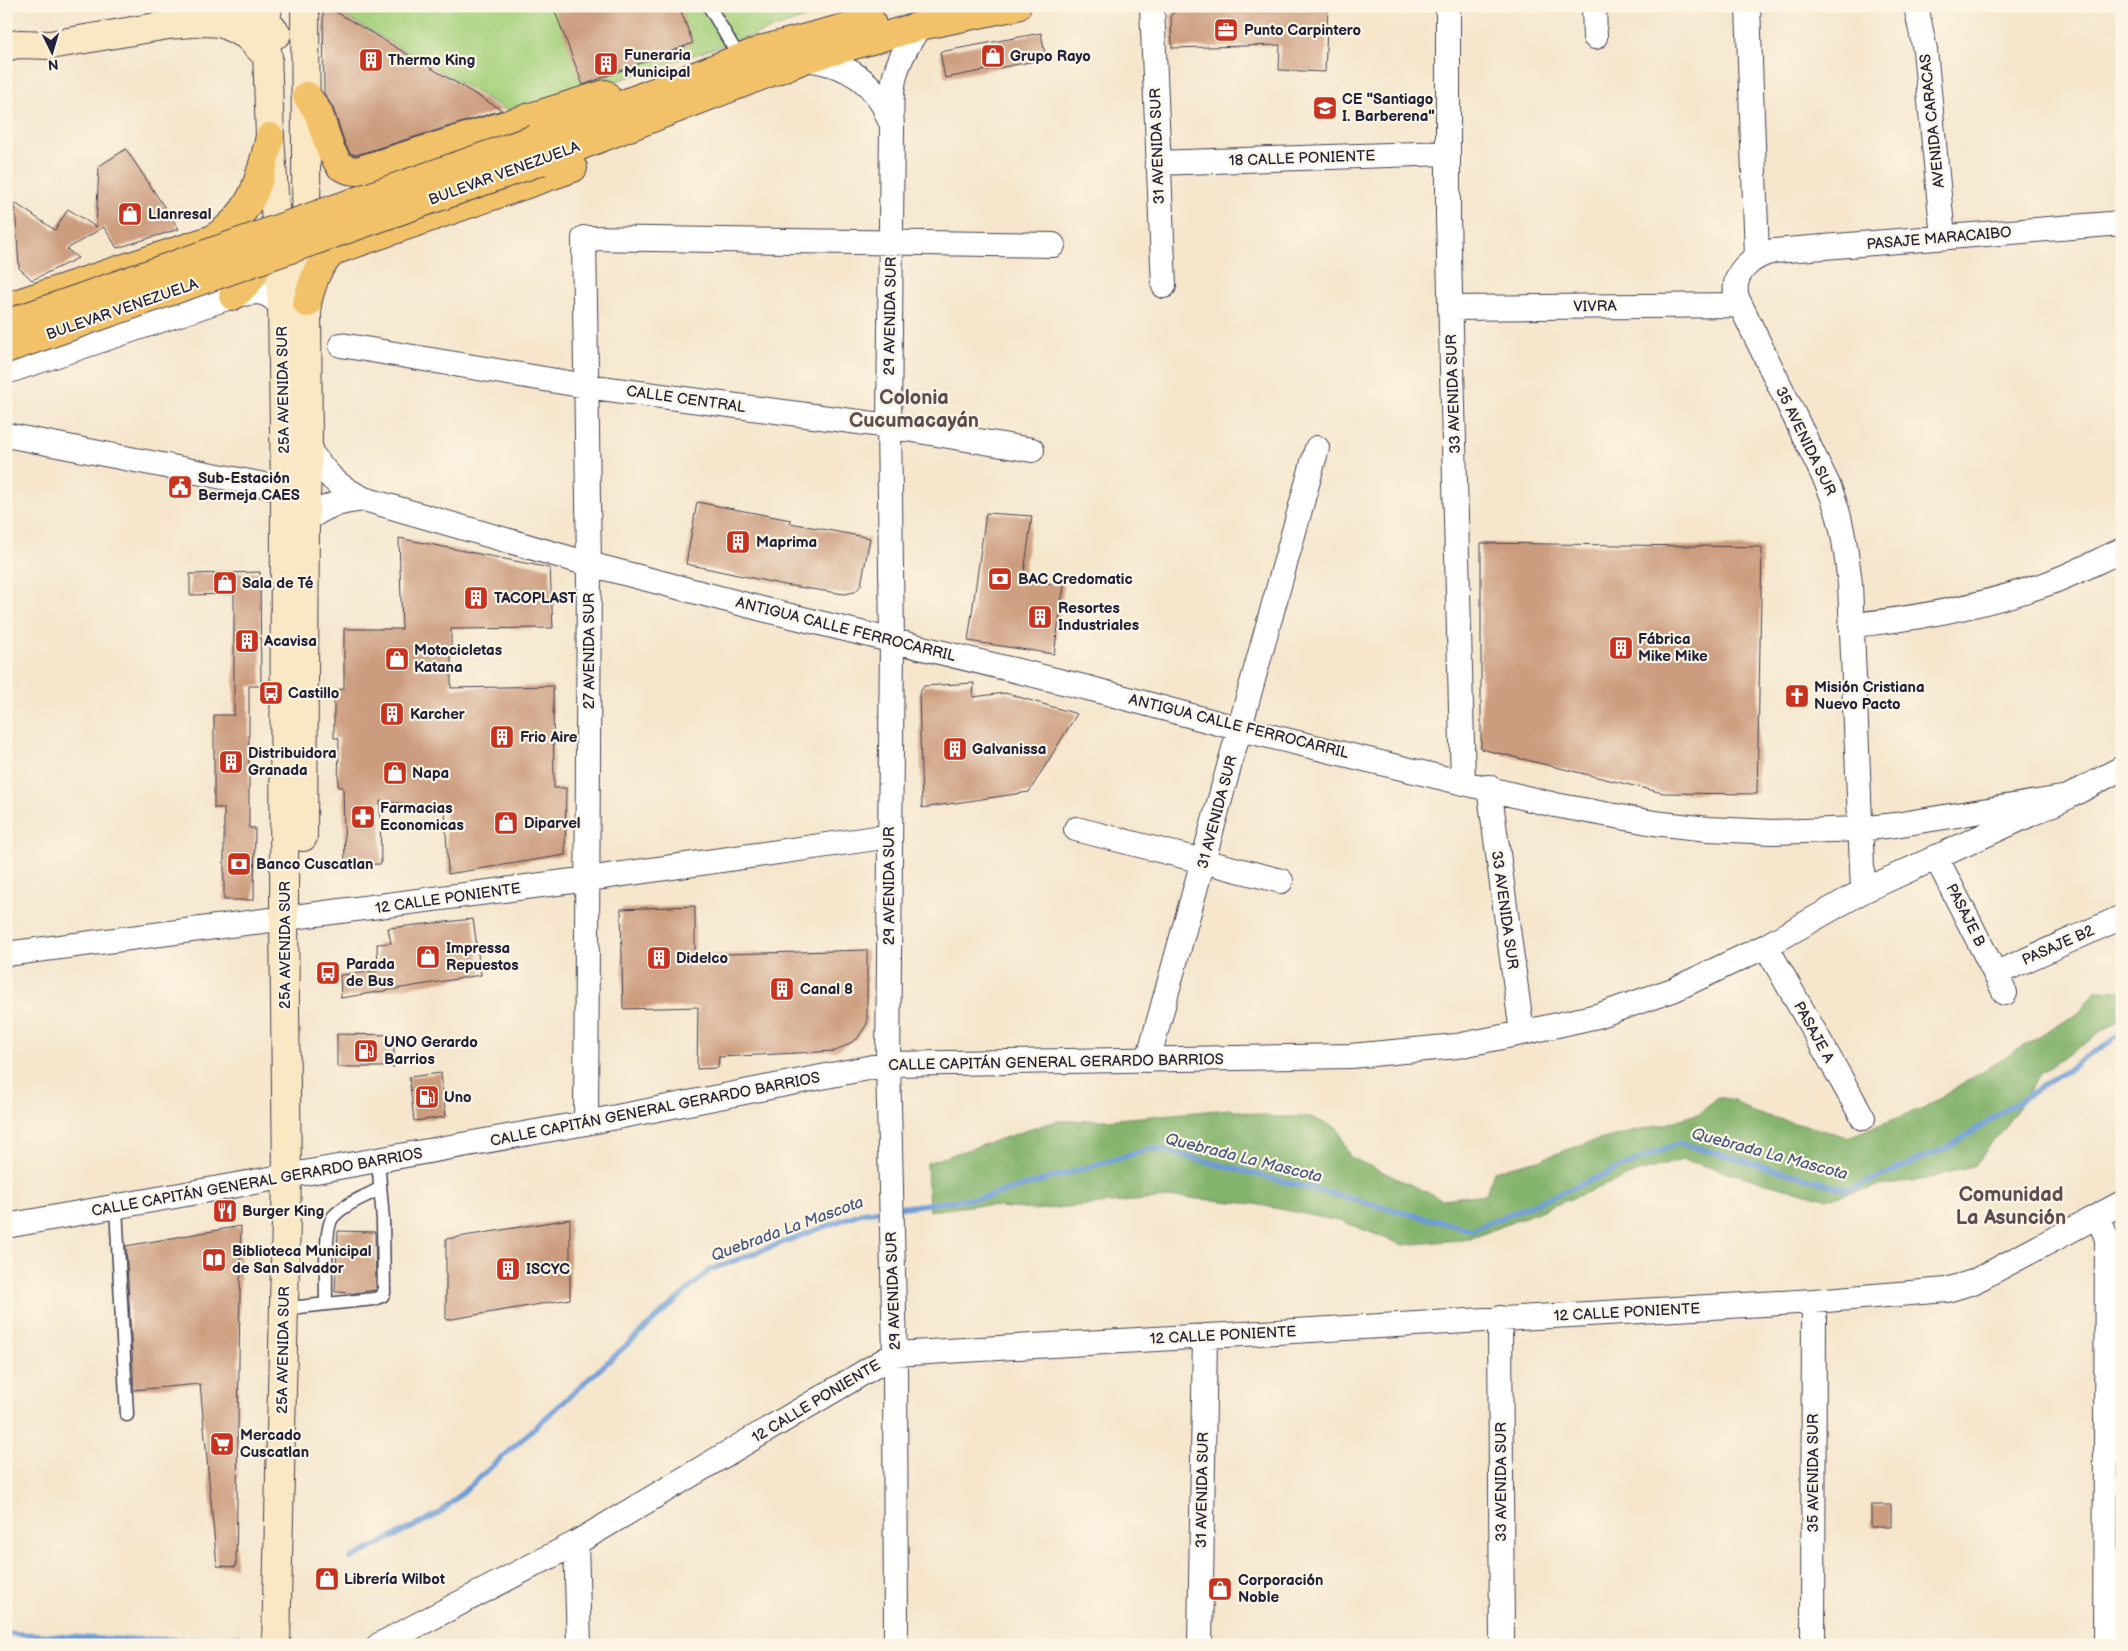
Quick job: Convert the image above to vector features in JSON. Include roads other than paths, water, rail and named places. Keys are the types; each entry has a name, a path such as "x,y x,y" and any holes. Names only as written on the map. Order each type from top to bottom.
{"highway":[{"name":"BULEVAR VENEZUELA","path":"6,349 537,150 734,70 764,49 862,22 906,15 1011,8"},
{"name":"BULEVAR VENEZUELA","path":"734,70 805,59 920,26 1011,8"},
{"path":"307,96 318,112 331,151 340,166 349,170 357,170 398,159 678,71 734,70"},
{"path":"294,305 317,270 331,253 336,250 582,165 641,141 680,122 734,70"},
{"path":"6,307 213,239 238,220 252,200 270,137"},
{"name":"BULEVAR VENEZUELA","path":"6,324 537,150"},
{"path":"398,159 368,184 363,204 369,216 380,222 411,223"},
{"path":"213,239 241,240 251,246 255,255 256,268 252,278 233,296"}],"street":[{"path":"228,6 250,14 267,14 291,63 295,79 307,96"},
{"name":"25A AVENIDA SUR","path":"276,1645 295,1176 293,918 285,489 307,96 305,6"},
{"name":"31 AVENIDA SUR","path":"1152,6 1157,163 1164,286"},
{"name":"33 AVENIDA SUR","path":"1448,6 1447,152 1450,308 1463,782"},
{"path":"1594,6 1595,37"},
{"path":"1748,6 1757,256"},
{"name":"AVENIDA CARACAS","path":"1916,6 1925,50 1943,238"},
{"path":"168,25 200,7"},
{"name":"25A AVENIDA SUR","path":"267,14 270,137 294,305 308,449 293,918"},
{"path":"6,47 18,44 50,45 168,25 205,22 220,23 246,35 268,57"},
{"name":"29 AVENIDA SUR","path":"896,1645 895,1354 888,1064 892,640 889,426 892,128 890,100 894,74 904,48 920,26"},
{"path":"6,60 26,55 50,45"},
{"name":"29 AVENIDA SUR","path":"805,59 825,61 844,68 861,78 875,92 886,109 892,128"},
{"name":"18 CALLE PONIENTE","path":"1157,163 1447,152"},
{"name":"PASAJE MARACAIBO","path":"1757,256 1774,251 2122,223"},
{"name":"27 AVENIDA SUR","path":"586,1123 589,564 584,238 891,243"},
{"path":"891,243 1053,244"},
{"name":"35 AVENIDA SUR","path":"1757,256 1742,271 1735,289 1740,305 1834,499 1846,555 1850,584 1863,891"},
{"path":"6,372 233,296 253,292 265,293 294,305"},
{"name":"VIVRA","path":"1450,308 1740,305"},
{"name":"CALLE CENTRAL","path":"341,345 586,386 889,426 1032,450"},
{"path":"6,435 285,489"},
{"name":"31 AVENIDA SUR","path":"1148,1060 1204,862 1316,448"},
{"name":"ANTIGUA CALLE FERROCARRIL","path":"308,449 332,480 345,490 364,498 589,564 1092,689 1240,729 1488,787 1555,805 1654,823 1708,829 1774,832 1859,829 1956,816 2068,797 2122,768"},
{"name":"ANTIGUA CALLE FERROCARRIL","path":"305,521 332,504 364,498"},
{"path":"1851,625 1914,618 2010,595 2050,582 2122,550"},
{"name":"33 AVENIDA SUR","path":"1488,787 1522,1033"},
{"name":"CALLE CAPITÁN GENERAL GERARDO BARRIOS","path":"6,1226 586,1123 888,1064 1351,1056 1457,1046 1522,1033 1597,1016 1649,999 1766,946 1863,891 2068,797"},
{"path":"1076,829 1281,882"},
{"name":"12 CALLE PONIENTE","path":"6,954 588,879 890,836"},
{"name":"PASAJE B","path":"1936,857 2000,983"},
{"name":"PASAJE B2","path":"2000,983 2122,917"},
{"name":"PASAJE A","path":"1766,946 1863,1118"},
{"name":"25A AVENIDA SUR","path":"294,1645 294,1552 312,1306 295,1176"},
{"name":"12 CALLE PONIENTE","path":"378,1645 576,1543 895,1354 1814,1301 1946,1290 1973,1282 2122,1203"},
{"path":"2098,1216 2107,1239 2105,1645"},
{"name":"35 AVENIDA SUR","path":"1813,1645 1814,1301"},
{"name":"33 AVENIDA SUR","path":"1500,1318 1502,1645"},
{"name":"31 AVENIDA SUR","path":"1200,1645 1205,1336"},
{"path":"576,1543 579,1645"}],"lane":[{"path":"709,6 734,70"},
{"path":"378,1160 379,1189 384,1228 384,1292 382,1296 374,1299 312,1306 332,1218 339,1211 379,1189"},
{"path":"116,1207 127,1415"}],"waterway":[{"name":"Quebrada La Mascota","path":"897,1208 986,1197 1154,1148 1472,1230 1679,1143 1849,1190 1949,1147 2122,1034"},
{"name":"Quebrada La Mascota","path":"350,1559 440,1513 710,1270 861,1213 886,1210"},
{"name":"Quebrada La Mascota","path":"6,1633 99,1639 222,1640 239,1636"}],"place":[{"name":"Punto Carpintero","path":"1226,30"},
{"name":"Grupo Rayo","path":"993,56"},
{"name":"Thermo King","path":"371,60"},
{"name":"Funeraria Municipal","path":"606,64"},
{"name":"CE \"Santiago I. Barberena\"","path":"1325,108"},
{"name":"Llanresal","path":"130,214"},
{"name":"Sub-Estación Bermeja CAES","path":"180,487"},
{"name":"Maprima","path":"738,542"},
{"name":"BAC Credomatic","path":"1000,579"},
{"name":"Sala de Té","path":"225,583"},
{"name":"TACOPLAST","path":"476,598"},
{"name":"Resortes Industriales","path":"1040,617"},
{"name":"Acavisa","path":"247,641"},
{"name":"Fábrica Mike Mike","path":"1621,648"},
{"name":"Motocicletas Katana","path":"397,659"},
{"name":"Castillo","path":"271,693"},
{"name":"Misión Cristiana Nuevo Pacto","path":"1797,696"},
{"name":"Karcher","path":"392,714"},
{"name":"Frio Aire","path":"502,737"},
{"name":"Galvanissa","path":"955,749"},
{"name":"Distribuidora Granada","path":"231,762"},
{"name":"Napa","path":"395,773"},
{"name":"Farmacias Economicas","path":"363,817"},
{"name":"Diparvel","path":"506,823"},
{"name":"Banco Cuscatlan","path":"239,864"},
{"name":"Impressa Repuestos","path":"428,957"},
{"name":"Didelco","path":"659,958"},
{"name":"Parada de Bus","path":"328,973"},
{"name":"Canal 8","path":"782,989"},
{"name":"UNO Gerardo Barrios","path":"366,1051"},
{"name":"Uno","path":"427,1097"},
{"name":"Burger King","path":"225,1211"},
{"name":"Biblioteca Municipal de San Salvador","path":"214,1260"},
{"name":"ISCYC","path":"508,1269"},
{"name":"Mercado Cuscatlan","path":"222,1444"},
{"name":"Librería Wilbot","path":"327,1579"},
{"name":"Corporación Noble","path":"1220,1589"}],"district":[{"name":"Colonia Cucumacayán","path":"914,408"},
{"name":"Comunidad La Asunción","path":"2011,1206"}]}
